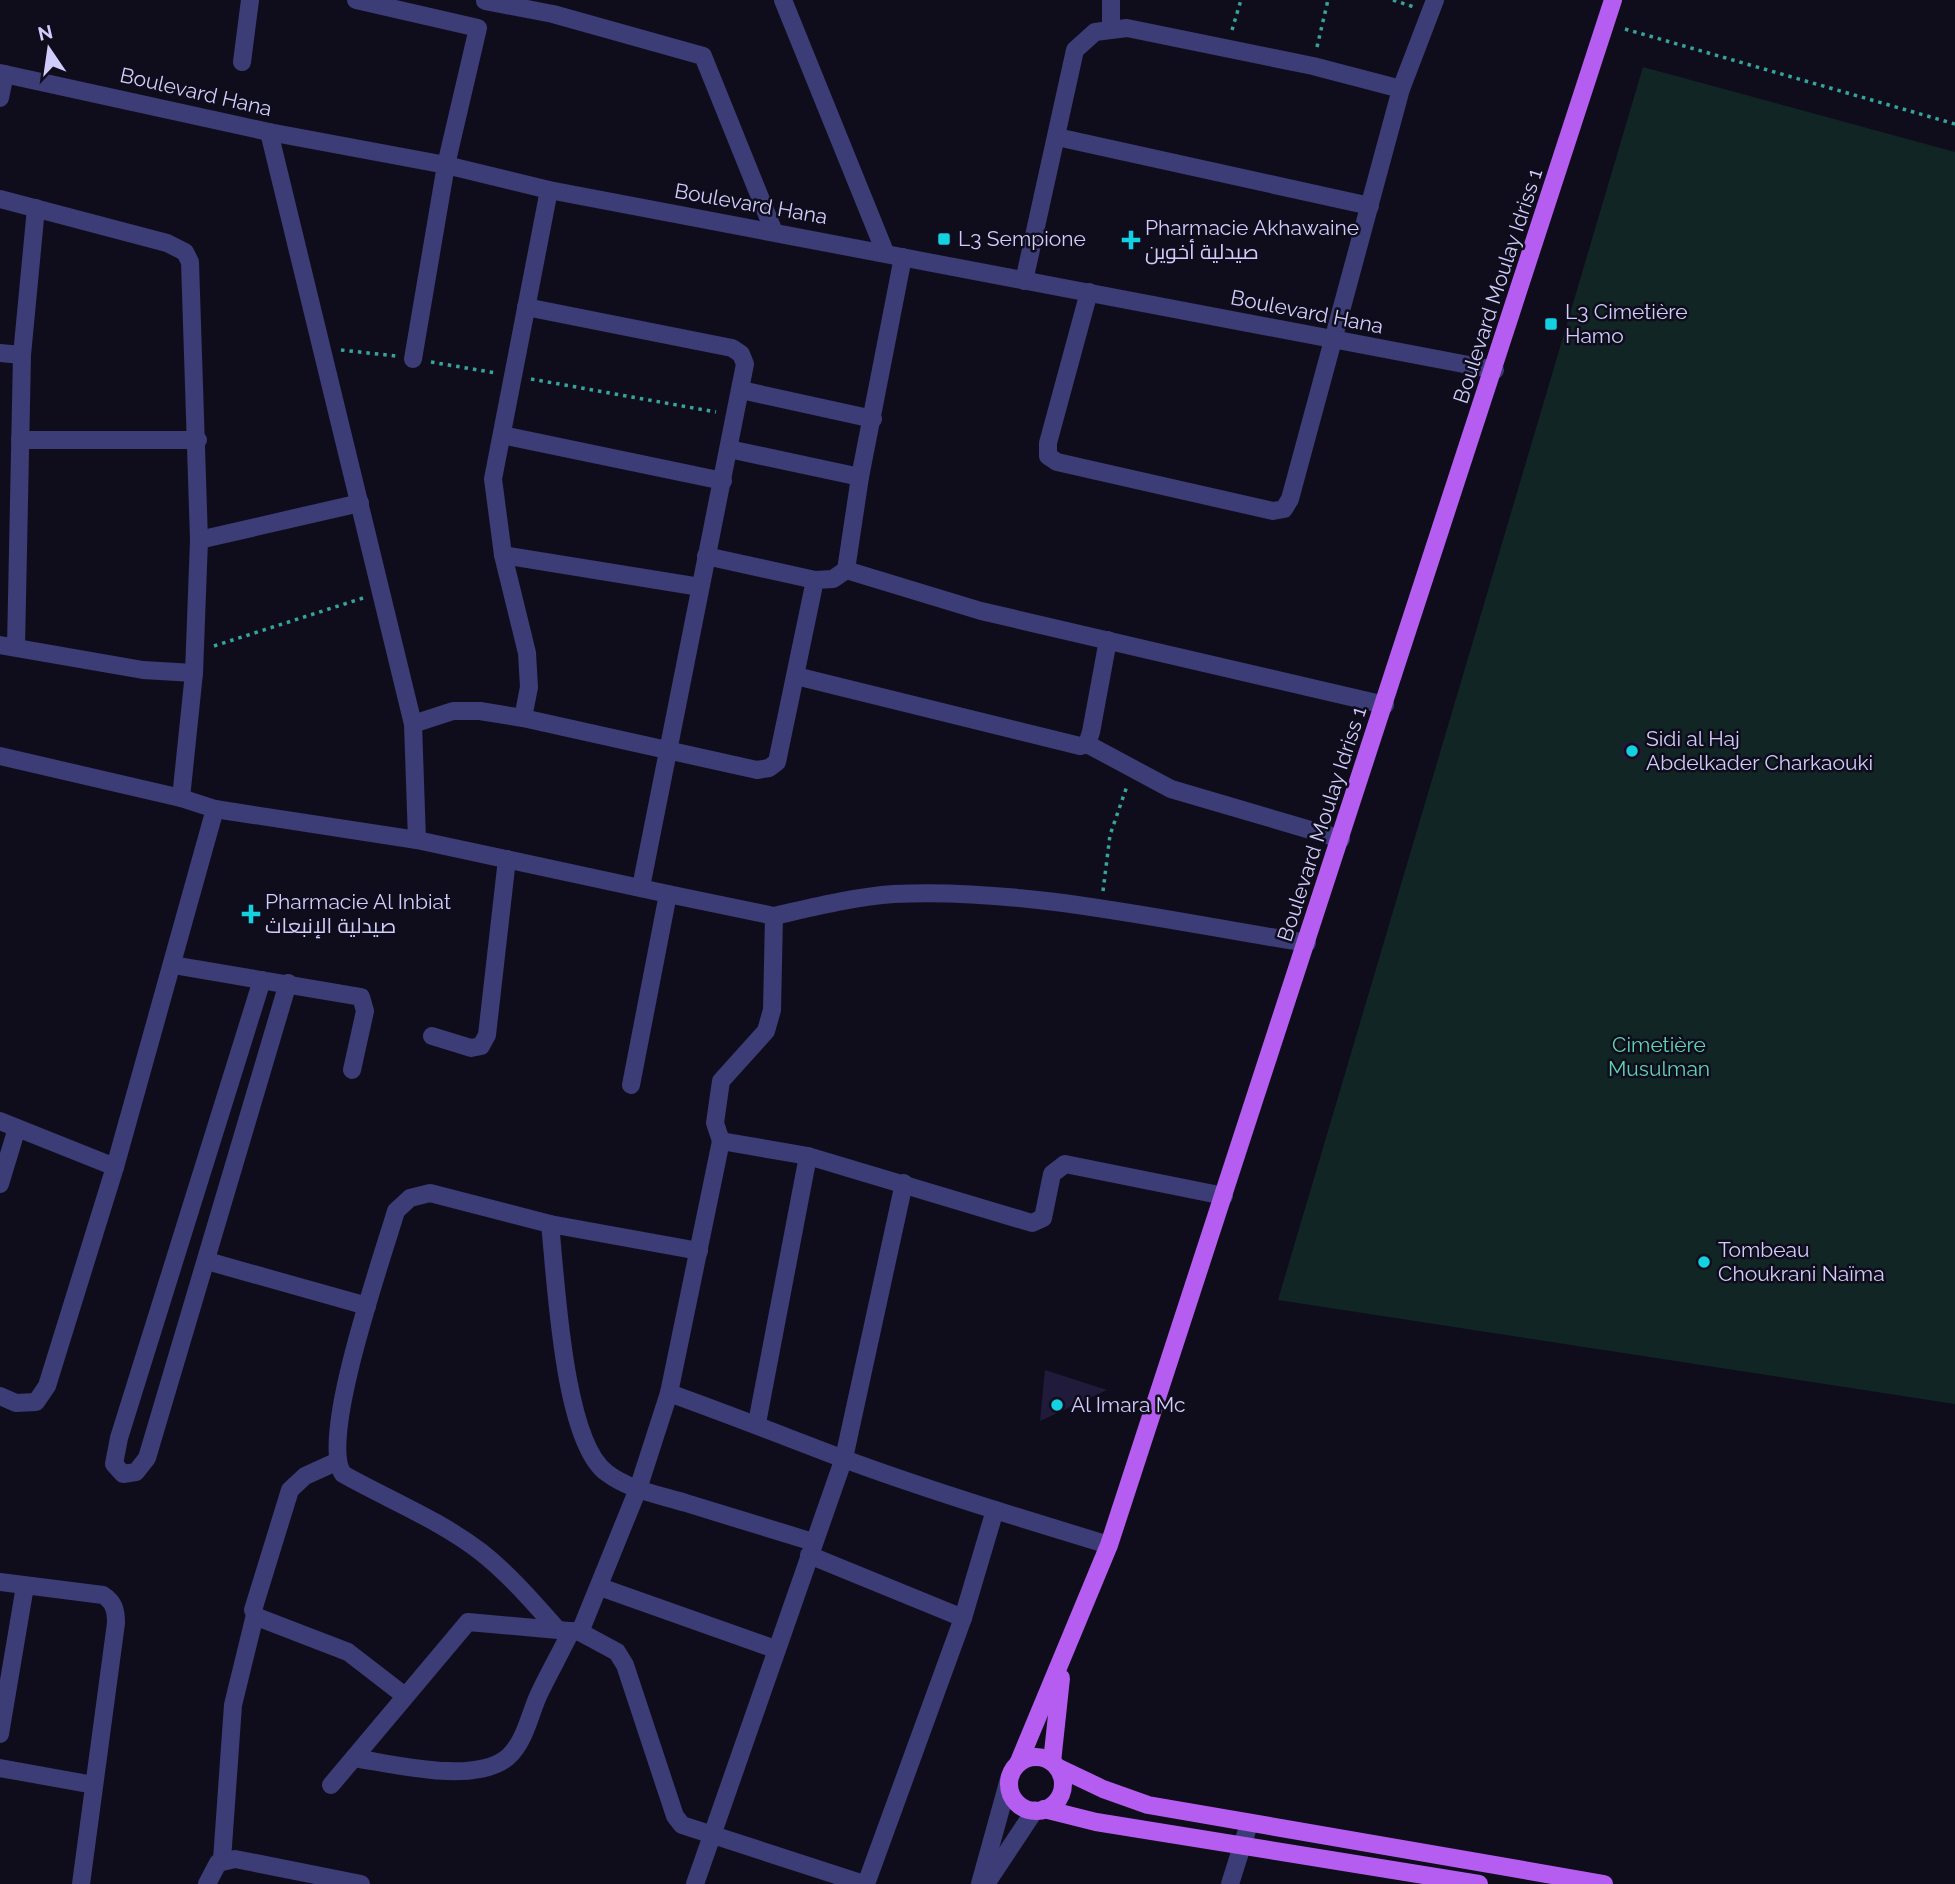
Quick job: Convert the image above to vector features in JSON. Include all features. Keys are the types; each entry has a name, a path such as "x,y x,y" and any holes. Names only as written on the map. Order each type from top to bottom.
{"main road":[{"name":"Boulevard Moulay Idriss 1","path":"1014,1771 1063,1660 1109,1545 1495,370 1613,0"},
{"name":"Boulevard Moulay Idriss 1","path":"1054,1764 1063,1660"},
{"path":"1479,1884 1096,1822 1040,1810 1018,1804 1012,1797 1014,1771 1035,1757 1103,1789 1149,1805 1604,1884"},
{"path":"1040,1810 1058,1799 1062,1791 1061,1774 1054,1764"}],"street":[{"path":"242,62 250,0"},
{"path":"356,0 478,28"},
{"path":"413,359 446,164 485,0 555,7 703,56 774,232"},
{"path":"706,556 815,580 833,579 846,570 860,477 873,419 894,255 783,0"},
{"path":"1111,0 1111,28"},
{"path":"1089,292 1048,443 1048,456 1057,462 1273,511 1284,509 1290,499 1401,89 1434,0"},
{"path":"1024,281 1075,50 1095,32 1127,28 1312,66 1401,89"},
{"path":"0,98 2,74"},
{"name":"Boulevard Hana","path":"2,74 269,132 446,164 549,190 1495,370"},
{"path":"269,132 413,724 417,840"},
{"path":"1057,137 1370,206"},
{"path":"523,718 529,687 527,653 503,555 493,479 549,190"},
{"path":"0,199 167,243 185,251 191,267 199,540 194,673 181,797"},
{"path":"36,208 22,355 8,646 143,670 194,673"},
{"path":"526,307 732,348 741,354 745,364 641,887"},
{"path":"0,353 22,355"},
{"path":"741,390 873,419"},
{"path":"502,435 723,481"},
{"path":"20,440 198,440"},
{"path":"729,449 860,477"},
{"path":"199,540 360,503"},
{"path":"503,555 700,587"},
{"path":"846,570 981,611 1385,705"},
{"path":"413,724 453,711 523,718 757,770 769,768 777,762 815,580"},
{"path":"1087,744 1108,640"},
{"path":"796,676 1073,745 1087,744 1171,789 1341,839"},
{"path":"0,755 181,797 215,809 417,840 774,916 842,900 895,894 993,895 1307,943"},
{"path":"0,1396 16,1403 30,1403 41,1399 44,1393 115,1167 215,809"},
{"path":"432,1036 471,1048 481,1046 487,1035 507,859"},
{"path":"631,1085 668,894"},
{"path":"354,1758 419,1768 461,1770 485,1769 499,1763 517,1745 570,1631 600,1587 638,1489 669,1393 721,1141 715,1123 722,1081 766,1031 772,1010 774,916"},
{"path":"173,965 356,994 364,1000 352,1070"},
{"path":"262,980 115,1456 115,1467 123,1474 136,1472 147,1458 288,983"},
{"path":"0,1184 8,1124 115,1167"},
{"path":"214,1138 240,1146"},
{"path":"721,1141 808,1156 1032,1223 1042,1218 1052,1174 1065,1164 1224,1196"},
{"path":"757,1423 808,1156"},
{"path":"695,1884 844,1458 904,1183"},
{"path":"699,1251 551,1224 430,1194 410,1198 396,1211 342,1390 338,1461 343,1474 429,1518 482,1552 570,1631 617,1652 625,1665 676,1816 692,1830 713,1835 830,1879 865,1884 963,1618 995,1510"},
{"path":"551,1224 570,1391 583,1440 592,1459 607,1474 638,1489 811,1548 963,1618"},
{"path":"207,1261 367,1306"},
{"path":"172,1267 202,1279"},
{"path":"147,1349 176,1357"},
{"path":"669,1393 757,1423 844,1458 995,1510 1109,1545"},
{"path":"207,1884 222,1860 233,1705 255,1615 253,1608 290,1490 305,1476 338,1461"},
{"path":"0,1582 103,1595 113,1602 116,1623 81,1884"},
{"path":"0,1734 25,1586"},
{"path":"600,1587 775,1649"},
{"path":"255,1615 348,1652 405,1696"},
{"path":"331,1785 468,1622 570,1631"},
{"path":"0,1768 94,1785"},
{"path":"980,1884 1014,1771"},
{"path":"986,1884 1040,1810"},
{"path":"1230,1884 1249,1824"},
{"path":"222,1860 235,1859 361,1884"}],"path":[{"path":"1227,49 1241,0"},
{"path":"1312,66 1328,0"},
{"path":"1606,24 1955,124"},
{"path":"515,376 736,415"},
{"path":"195,652 380,593"},
{"path":"1101,911 1110,835 1133,768"}],"green space":[{"name":"Cimetière Musulman","path":"1643,67 1955,152 1955,1404 1278,1300"}],"building":[{"name":"Sidi al Haj Abdelkader Charkaouki","path":"1641,741 1642,758 1623,760 1621,743"},
{"name":"Al Imara Mc","path":"1045,1370 1107,1390 1040,1421"}],"place":[{"name":"L3 Sempione","path":"944,239"},
{"name":"Pharmacie Akhawaine صيدلية أخوين","path":"1131,240"},
{"name":"L3 Cimetière Hamo","path":"1551,324"},
{"name":"Sidi al Haj Abdelkader Charkaouki","path":"1632,751"},
{"name":"Pharmacie Al Inbiat صيدلية الإنبعاث","path":"251,914"},
{"name":"Tombeau Choukrani Naïma","path":"1704,1262"},
{"name":"Al Imara Mc","path":"1057,1405"}]}
